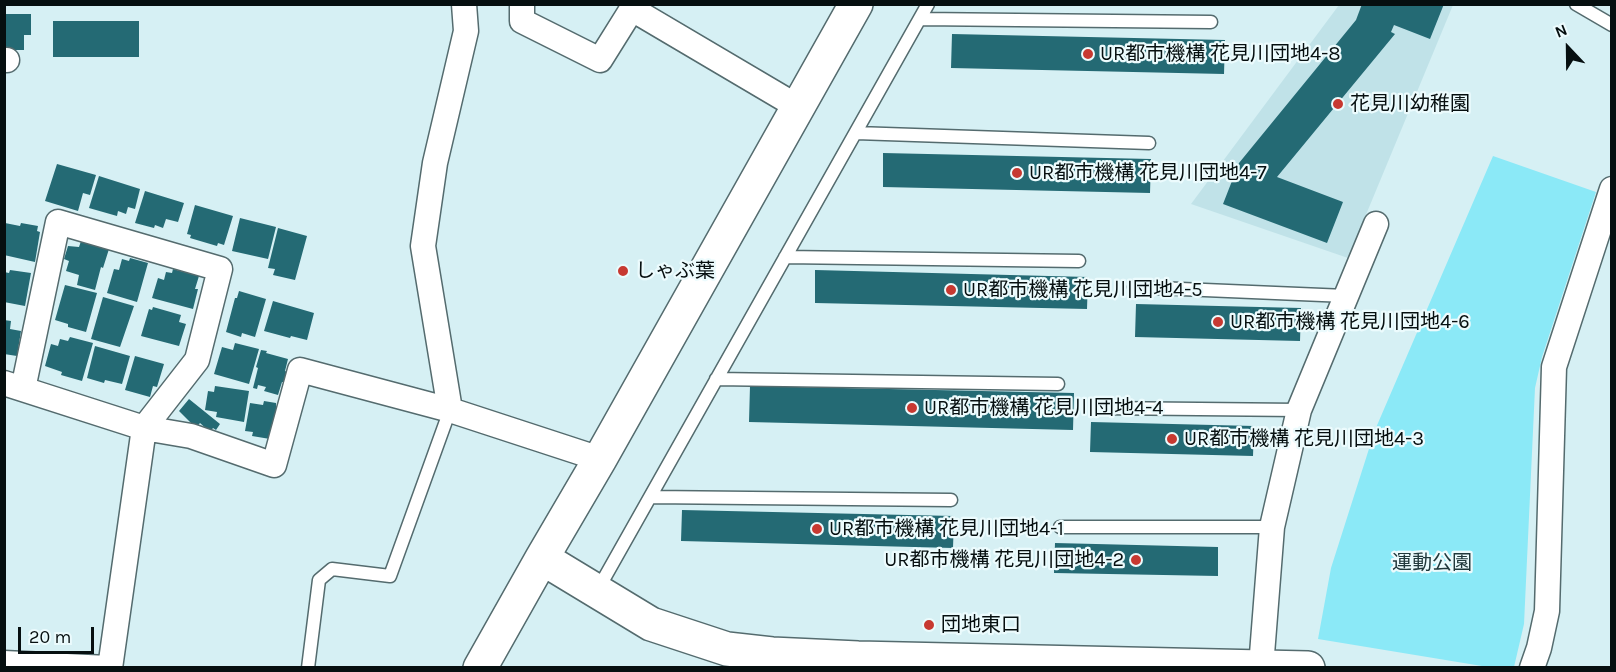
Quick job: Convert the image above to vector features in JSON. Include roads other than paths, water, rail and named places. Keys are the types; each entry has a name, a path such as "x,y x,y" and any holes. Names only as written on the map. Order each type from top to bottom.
{"street":[{"path":"450,410 423,246 435,163 466,31 464,4"},
{"path":"522,4 522,21 600,60 633,7 798,107"},
{"path":"480,668 856,4"},
{"path":"1532,668 1547,611 1554,367 1611,189"},
{"path":"4,663 109,668 144,428 197,360 220,269 57,222 14,386 144,428 191,436 274,465 300,370 450,410 600,459"},
{"path":"1261,667 1272,527 1299,410 1376,224"},
{"path":"542,558 651,624 727,649 846,662 1308,668"}],"lane":[{"path":"596,592 928,4"},
{"path":"1576,4 1611,25"},
{"path":"920,19 1211,22"},
{"path":"856,133 1149,143"},
{"path":"785,257 1079,261"},
{"path":"1134,287 1346,297"},
{"path":"716,379 1058,384"},
{"path":"1099,408 1299,410"},
{"path":"309,668 319,580 332,569 390,576 450,410"},
{"path":"650,497 951,500"},
{"path":"1060,527 1272,527"}],"place":[{"name":"UR都市機構 花見川団地4-8","path":"1088,54"},
{"name":"花見川幼稚園","path":"1338,104"},
{"name":"UR都市機構 花見川団地4-7","path":"1017,173"},
{"name":"しゃぶ葉","path":"623,271"},
{"name":"UR都市機構 花見川団地4-5","path":"951,290"},
{"name":"UR都市機構 花見川団地4-6","path":"1218,322"},
{"name":"UR都市機構 花見川団地4-4","path":"912,408"},
{"name":"UR都市機構 花見川団地4-3","path":"1172,439"},
{"name":"UR都市機構 花見川団地4-1","path":"817,529"},
{"name":"UR都市機構 花見川団地4-2","path":"1136,560"},
{"name":"団地東口","path":"929,625"}],"park label":[{"name":"運動公園","path":"1432,563"}]}
